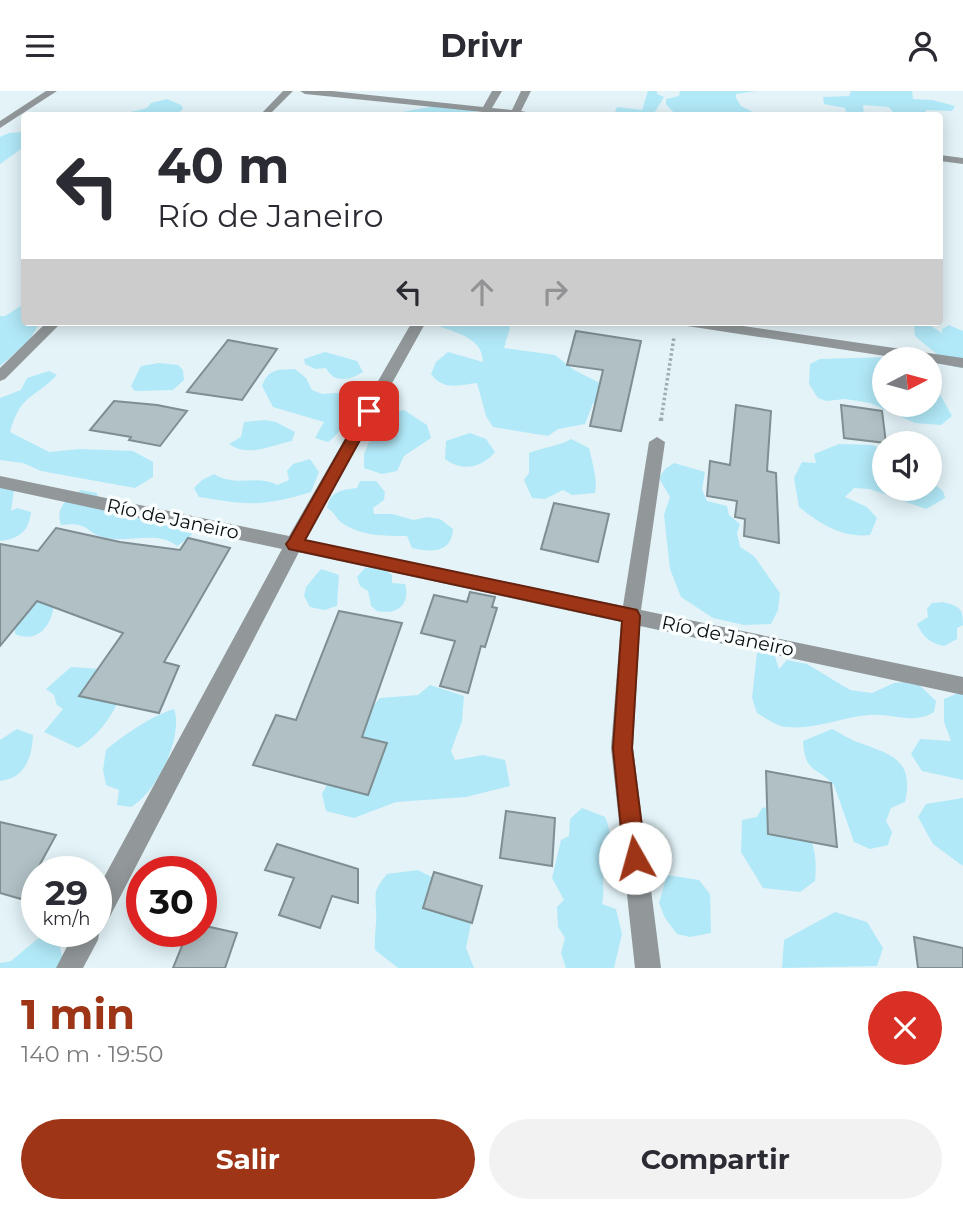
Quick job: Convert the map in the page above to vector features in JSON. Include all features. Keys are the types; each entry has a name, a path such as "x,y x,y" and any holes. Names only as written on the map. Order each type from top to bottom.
{"street":[{"path":"0,125 52,91"},
{"path":"267,112 288,91"},
{"path":"305,91 505,112"},
{"path":"486,110 497,91"},
{"path":"516,112 526,91"},
{"path":"943,158 963,161"},
{"path":"0,376 51,326"},
{"path":"112,887 294,544 417,326"},
{"path":"714,326 963,363"},
{"path":"648,968 622,748 631,616 657,442"},
{"name":"Río de Janeiro","path":"0,482 963,686"},
{"path":"69,968 80,947"}],"path":[{"path":"657,442 674,335"}],"shaded area":[{"path":"648,91 657,91 657,94 664,97 655,112 615,112 617,107 642,110"},
{"path":"680,91 756,91 736,94 741,106 753,112 673,112 666,104 666,99 679,96"},
{"path":"851,91 912,91 913,99 932,100 955,106 952,111 893,112 889,107 863,105 864,112 846,112 845,108 824,104 823,97 849,96"},
{"path":"167,99 181,105 183,109 180,112 131,112 147,108 151,103"},
{"path":"440,105 477,112 402,112"},
{"path":"21,132 21,149 0,164 0,137"},
{"path":"21,306 21,326 38,326 29,341 0,366 0,316 5,316"},
{"path":"949,325 963,331 963,368 951,366 942,358 942,347 928,347 915,336 914,326 931,326 942,333 942,329"},
{"path":"440,326 509,326 504,348 555,355 574,370 598,382 613,401 607,407 593,403 585,424 558,429 548,436 493,427 486,416 477,383 446,385 431,374 436,362 448,352 483,362 477,345 463,335"},
{"path":"325,352 357,361 363,372 343,379 333,377 326,368 315,369 305,364 304,359"},
{"path":"872,357 872,404 845,399 826,401 818,398 809,384 810,364 820,359"},
{"path":"159,363 178,365 183,370 184,380 173,390 135,391 131,386 141,366"},
{"path":"295,369 306,378 312,390 322,394 351,392 356,413 328,442 315,438 324,422 273,407 262,386 271,373"},
{"path":"49,371 57,375 23,403 10,432 49,452 80,449 133,451 153,462 153,477 135,488 41,471 23,463 0,460 0,398 21,390 27,378"},
{"path":"942,398 952,416 941,425 915,423 902,417 942,417"},
{"path":"404,410 427,425 431,438 404,456 397,471 382,474 364,468 364,454 369,442 387,436 384,424 387,413"},
{"path":"244,422 276,422 295,432 292,441 252,450 229,444 241,437"},
{"path":"470,433 486,439 495,452 478,465 465,467 445,459 446,441"},
{"path":"571,439 589,448 595,477 595,493 572,495 563,490 545,499 532,498 524,480 529,473 529,453"},
{"path":"839,444 872,445 872,490 854,488 845,497 867,507 877,518 870,535 850,534 832,529 799,507 794,478 802,462 816,463 814,454"},
{"path":"310,459 319,472 311,492 294,497 243,503 199,497 194,488 214,474 231,480 262,481 277,485 289,480 287,471 293,464"},
{"path":"674,463 705,472 702,489 707,501 727,506 729,515 740,524 737,533 740,547 754,556 780,593 778,610 771,624 744,625 713,618 681,597 670,569 664,515 670,497 659,478 665,469"},
{"path":"360,481 376,481 385,492 384,500 373,508 374,514 392,514 414,520 427,517 440,519 453,529 448,543 433,550 412,548 407,536 365,533 342,523 327,508 329,502 338,492 357,488"},
{"path":"0,487 14,490 11,511 17,508 31,512 22,533 0,541"},
{"path":"81,490 97,493 100,508 110,513 149,517 197,527 189,538 177,546 161,539 107,538 94,534 83,526 61,525 61,508"},
{"path":"904,501 940,501 926,509"},
{"path":"380,566 392,575 392,583 405,584 406,598 396,610 377,611 371,606 368,591 360,586 357,577 365,568"},
{"path":"321,569 339,575 337,606 324,610 310,607 304,596 306,587"},
{"path":"39,597 54,602 48,624 38,634 15,634 15,621"},
{"path":"944,602 960,609 963,625 957,628 957,639 944,646 928,639 917,624 928,617 927,609 932,603"},
{"path":"773,650 779,669 787,660 807,664 850,690 872,693 894,683 915,681 936,701 934,712 918,718 869,715 808,727 779,726 757,713 752,698 757,653"},
{"path":"71,667 101,669 125,687 106,722 78,748 44,732 63,709 57,705 54,695 46,689"},
{"path":"430,685 464,696 462,721 451,751 455,760 483,755 505,760 510,786 466,797 396,802 354,818 326,811 322,794 335,769 363,740 364,722 380,698 418,695"},
{"path":"963,691 963,780 922,771 911,754 920,739 951,741 944,722 944,699"},
{"path":"174,709 175,734 166,763 158,777 150,790 131,807 117,805 119,790 106,785 103,770 106,750 138,727"},
{"path":"17,729 33,735 29,759 16,776 0,781 0,740"},
{"path":"832,729 854,741 880,750 903,767 907,788 905,802 891,808 886,821 892,832 888,845 870,849 854,842 834,785 806,759 803,741"},
{"path":"963,798 963,866 933,844 918,817 926,804"},
{"path":"775,806 803,829 813,845 815,881 800,892 763,888 741,852 742,820 757,817 762,808"},
{"path":"582,808 605,817 608,825 602,904 616,909 622,934 614,968 566,968 561,953 565,938 558,927 557,907 564,900 552,878 561,840 569,836 570,819"},
{"path":"418,870 463,893 471,923 466,948 474,968 398,968 375,950 378,887 387,874"},
{"path":"667,875 699,880 710,894 711,933 690,937 677,934 665,918 659,903"},
{"path":"835,912 867,922 883,948 877,966 782,968 784,940"},
{"path":"28,947 60,947 65,968 0,968 0,963 11,961"}],"building":[{"path":"576,331 641,341 621,431 590,426 603,370 567,365"},
{"path":"228,340 277,349 242,400 187,392"},
{"path":"114,401 187,411 160,446 129,440 131,437 90,430"},
{"path":"736,405 771,411 767,471 776,473 779,543 744,536 745,519 735,517 737,501 707,496 710,461 730,465"},
{"path":"841,405 872,410 872,417 883,417 884,431 872,431 872,441 844,438"},
{"path":"554,503 609,514 598,562 541,549"},
{"path":"56,528 120,542 180,550 188,538 230,548 164,662 179,666 159,713 79,696 123,633 37,601 0,646 0,544 38,551"},
{"path":"470,592 495,597 492,607 497,608 485,647 481,646 468,693 440,686 455,641 421,633 434,595 467,602"},
{"path":"339,611 402,623 362,737 387,743 368,795 253,765 276,715 296,720"},
{"path":"766,771 831,783 837,847 768,834"},
{"path":"506,811 555,818 552,866 500,858"},
{"path":"0,822 56,835 45,856 21,856 21,899 0,893"},
{"path":"277,844 358,869 358,903 332,896 320,928 279,915 294,878 265,870"},
{"path":"434,872 482,886 472,923 423,908"},
{"path":"217,929 237,933 225,968 173,968 182,947 217,947"},
{"path":"914,937 963,948 963,968 918,968"}],"route":[{"path":"369,411 294,544 631,616 622,748 635,858"}]}
